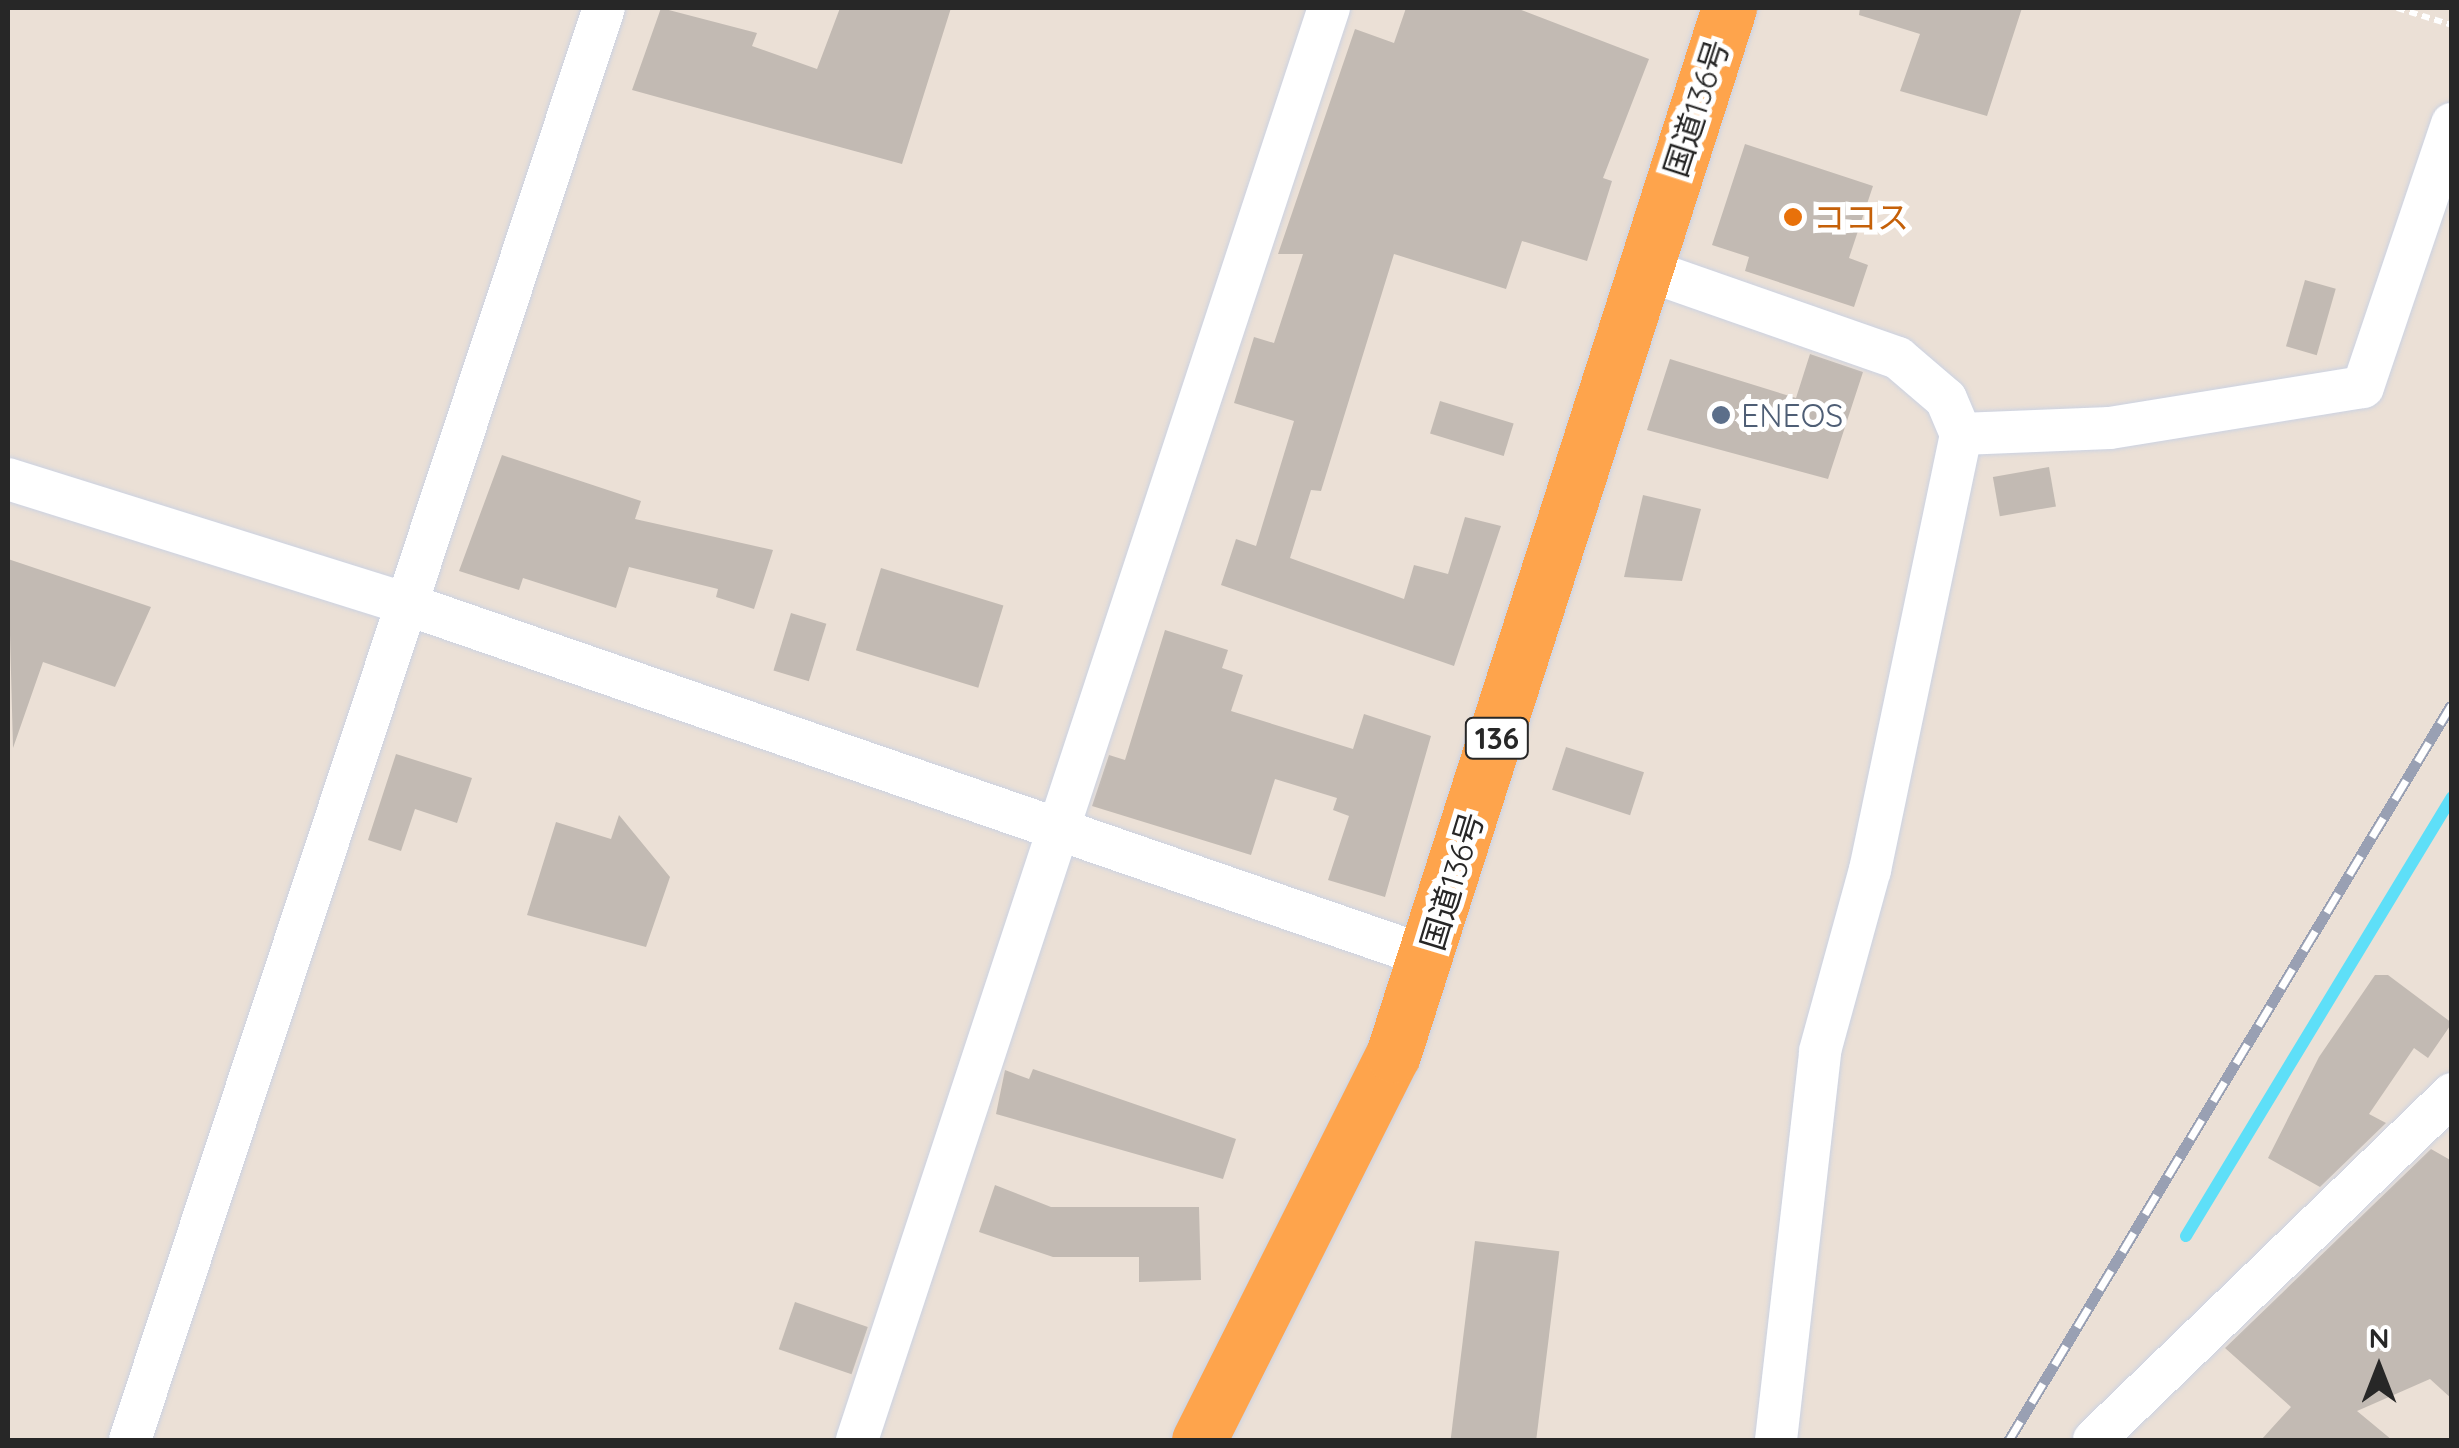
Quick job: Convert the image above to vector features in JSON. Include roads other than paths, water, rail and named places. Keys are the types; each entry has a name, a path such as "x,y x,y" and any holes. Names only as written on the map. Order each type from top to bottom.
{"highway":[{"name":"国道136号","path":"1199,1440 1393,1055 1428,957 1729,8"}],"street":[{"path":"130,1440 604,8"},
{"path":"857,1440 1328,8"},
{"path":"1962,434 2110,428 2363,387 2452,124"},
{"path":"1644,269 1898,358 1946,399 1962,434 1870,870 1820,1051 1776,1440"},
{"path":"8,478 406,604 1428,957"},
{"path":"2094,1440 2341,1191 2452,1094"}],"waterway":[{"path":"2186,1236 2452,797"}],"railway":[{"path":"2009,1440 2452,704"}],"place":[{"name":"ココス","path":"1793,217"},
{"name":"ENEOS","path":"1721,415"}]}
